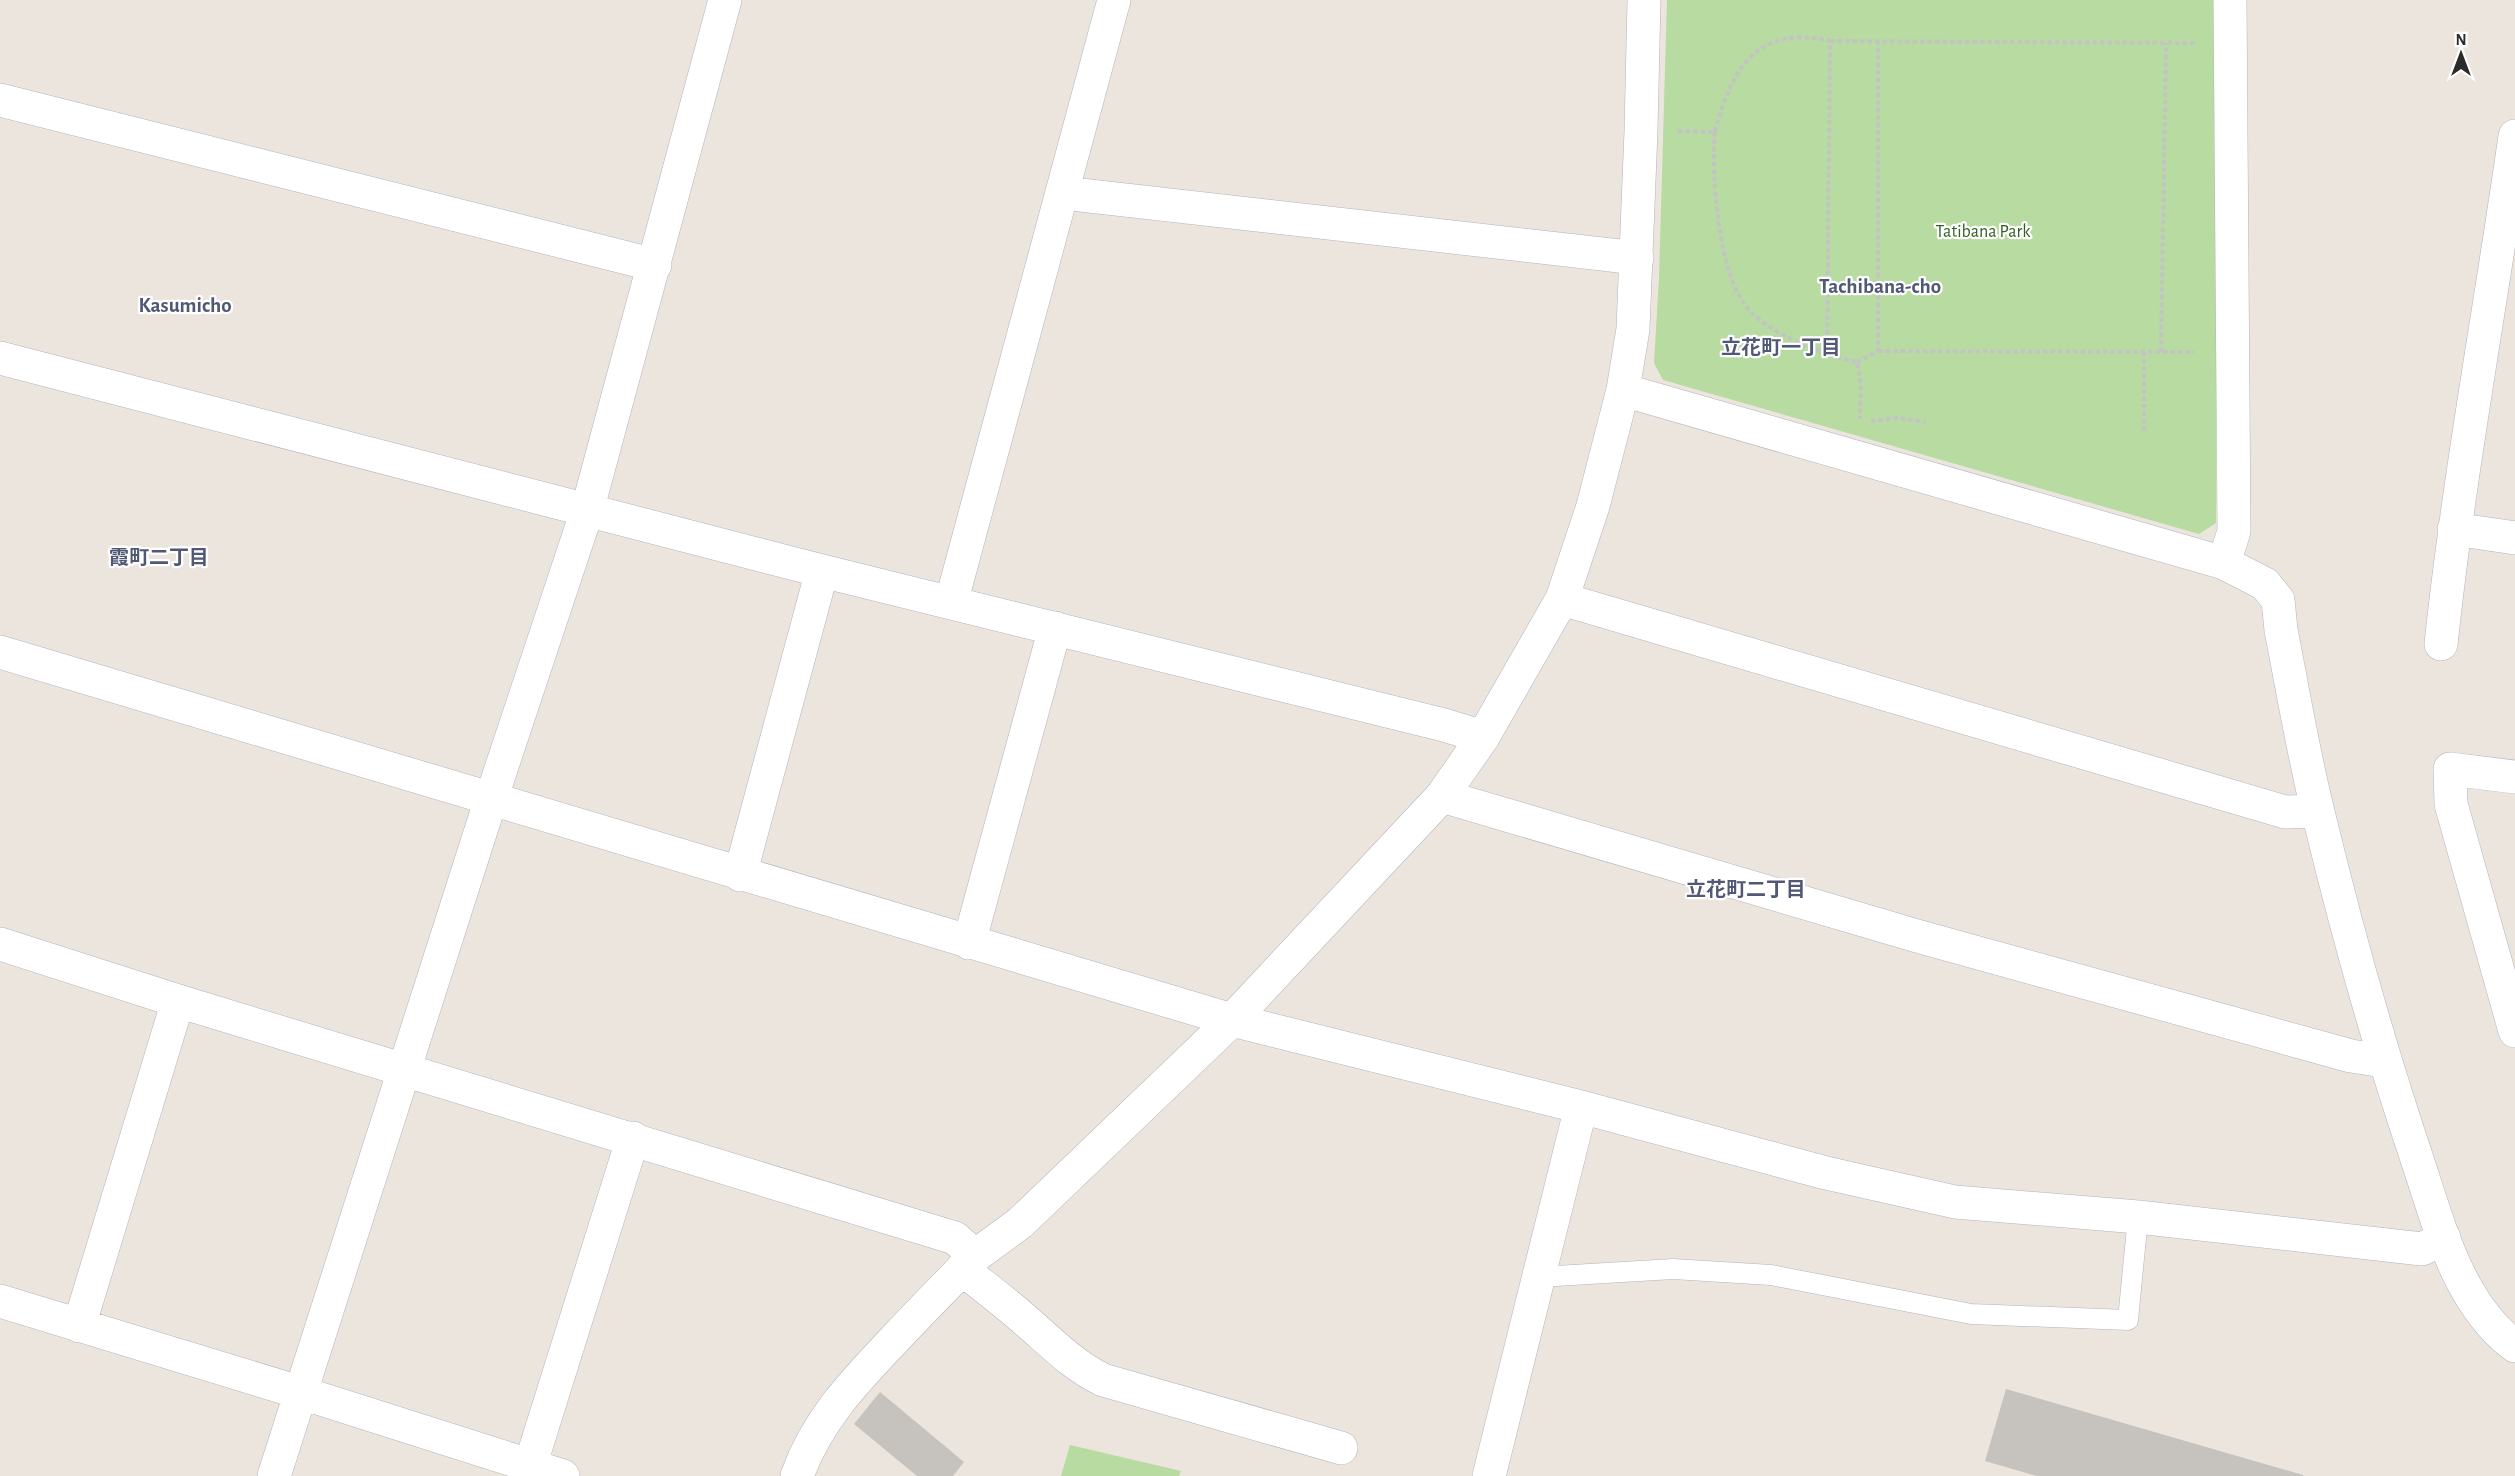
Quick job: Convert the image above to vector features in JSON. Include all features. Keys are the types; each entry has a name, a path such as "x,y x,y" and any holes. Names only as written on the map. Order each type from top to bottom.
{"street":[{"path":"274,1476 491,799 587,511 725,0"},
{"path":"951,603 1114,0"},
{"path":"796,1476 812,1438 829,1412 852,1384 969,1263 1020,1223 1232,1020 1442,796 1484,737 1562,599 1593,506 1623,390 1633,329 1637,258 1644,0"},
{"path":"2224,563 2234,531 2230,0"},
{"path":"0,100 655,265"},
{"path":"2441,644 2454,529 2504,297 2515,136"},
{"path":"1063,193 1637,258"},
{"path":"0,358 587,511 1444,725 1484,737"},
{"path":"1623,390 2224,563 2265,584 2278,600 2281,630 2317,811 2384,1061 2444,1238 2465,1285 2488,1320 2502,1336 2515,1346"},
{"path":"2454,529 2515,538"},
{"path":"740,875 822,571"},
{"path":"1562,599 2285,812 2317,811"},
{"path":"969,943 1055,628"},
{"path":"0,652 740,875 1232,1020 1581,1107 1826,1173 1955,1202 2138,1217 2421,1249 2444,1238"},
{"path":"2513,1017 2451,804 2450,769 2515,777"},
{"path":"1442,796 1917,936 2351,1056 2384,1061"},
{"path":"0,944 178,1001 955,1238 969,1263 1066,1359 1103,1380 1341,1448"},
{"path":"78,1326 178,1001"},
{"path":"1489,1476 1581,1107"},
{"path":"530,1466 633,1138"},
{"path":"0,1301 563,1476"}],"lane":[{"path":"1539,1277 1673,1269 1771,1275 1971,1314 2128,1320 2138,1217"}],"path":[{"path":"2198,352 1878,351 1857,362 1827,352 1769,326 1748,309 1734,284 1720,226 1713,161 1715,132 1722,103 1737,71 1760,48 1778,40 1797,36 1830,41 2200,43"},
{"path":"1827,352 1830,41"},
{"path":"1878,41 1878,351"},
{"path":"2161,352 2166,43"},
{"path":"1641,130 1715,132"},
{"path":"2144,352 2144,431"},
{"path":"1857,362 1861,385 1859,424 1898,418 1926,422"}],"green space":[{"name":"Tatibana Park","path":"1667,0 2216,0 2216,523 2199,534 1663,380 1654,363 1659,278"},
{"path":"1070,1445 1181,1471 1179,1476 1061,1476"}],"building":[{"path":"2006,1389 2303,1476 2037,1476 1985,1461"},
{"path":"880,1392 964,1462 953,1476 917,1476 854,1424"}],"district":[{"name":"Tachibana-cho","path":"1880,286"},
{"name":"Kasumicho","path":"185,305"},
{"name":"立花町一丁目","path":"1781,347"},
{"name":"霞町二丁目","path":"159,557"},
{"name":"立花町二丁目","path":"1746,889"}]}
